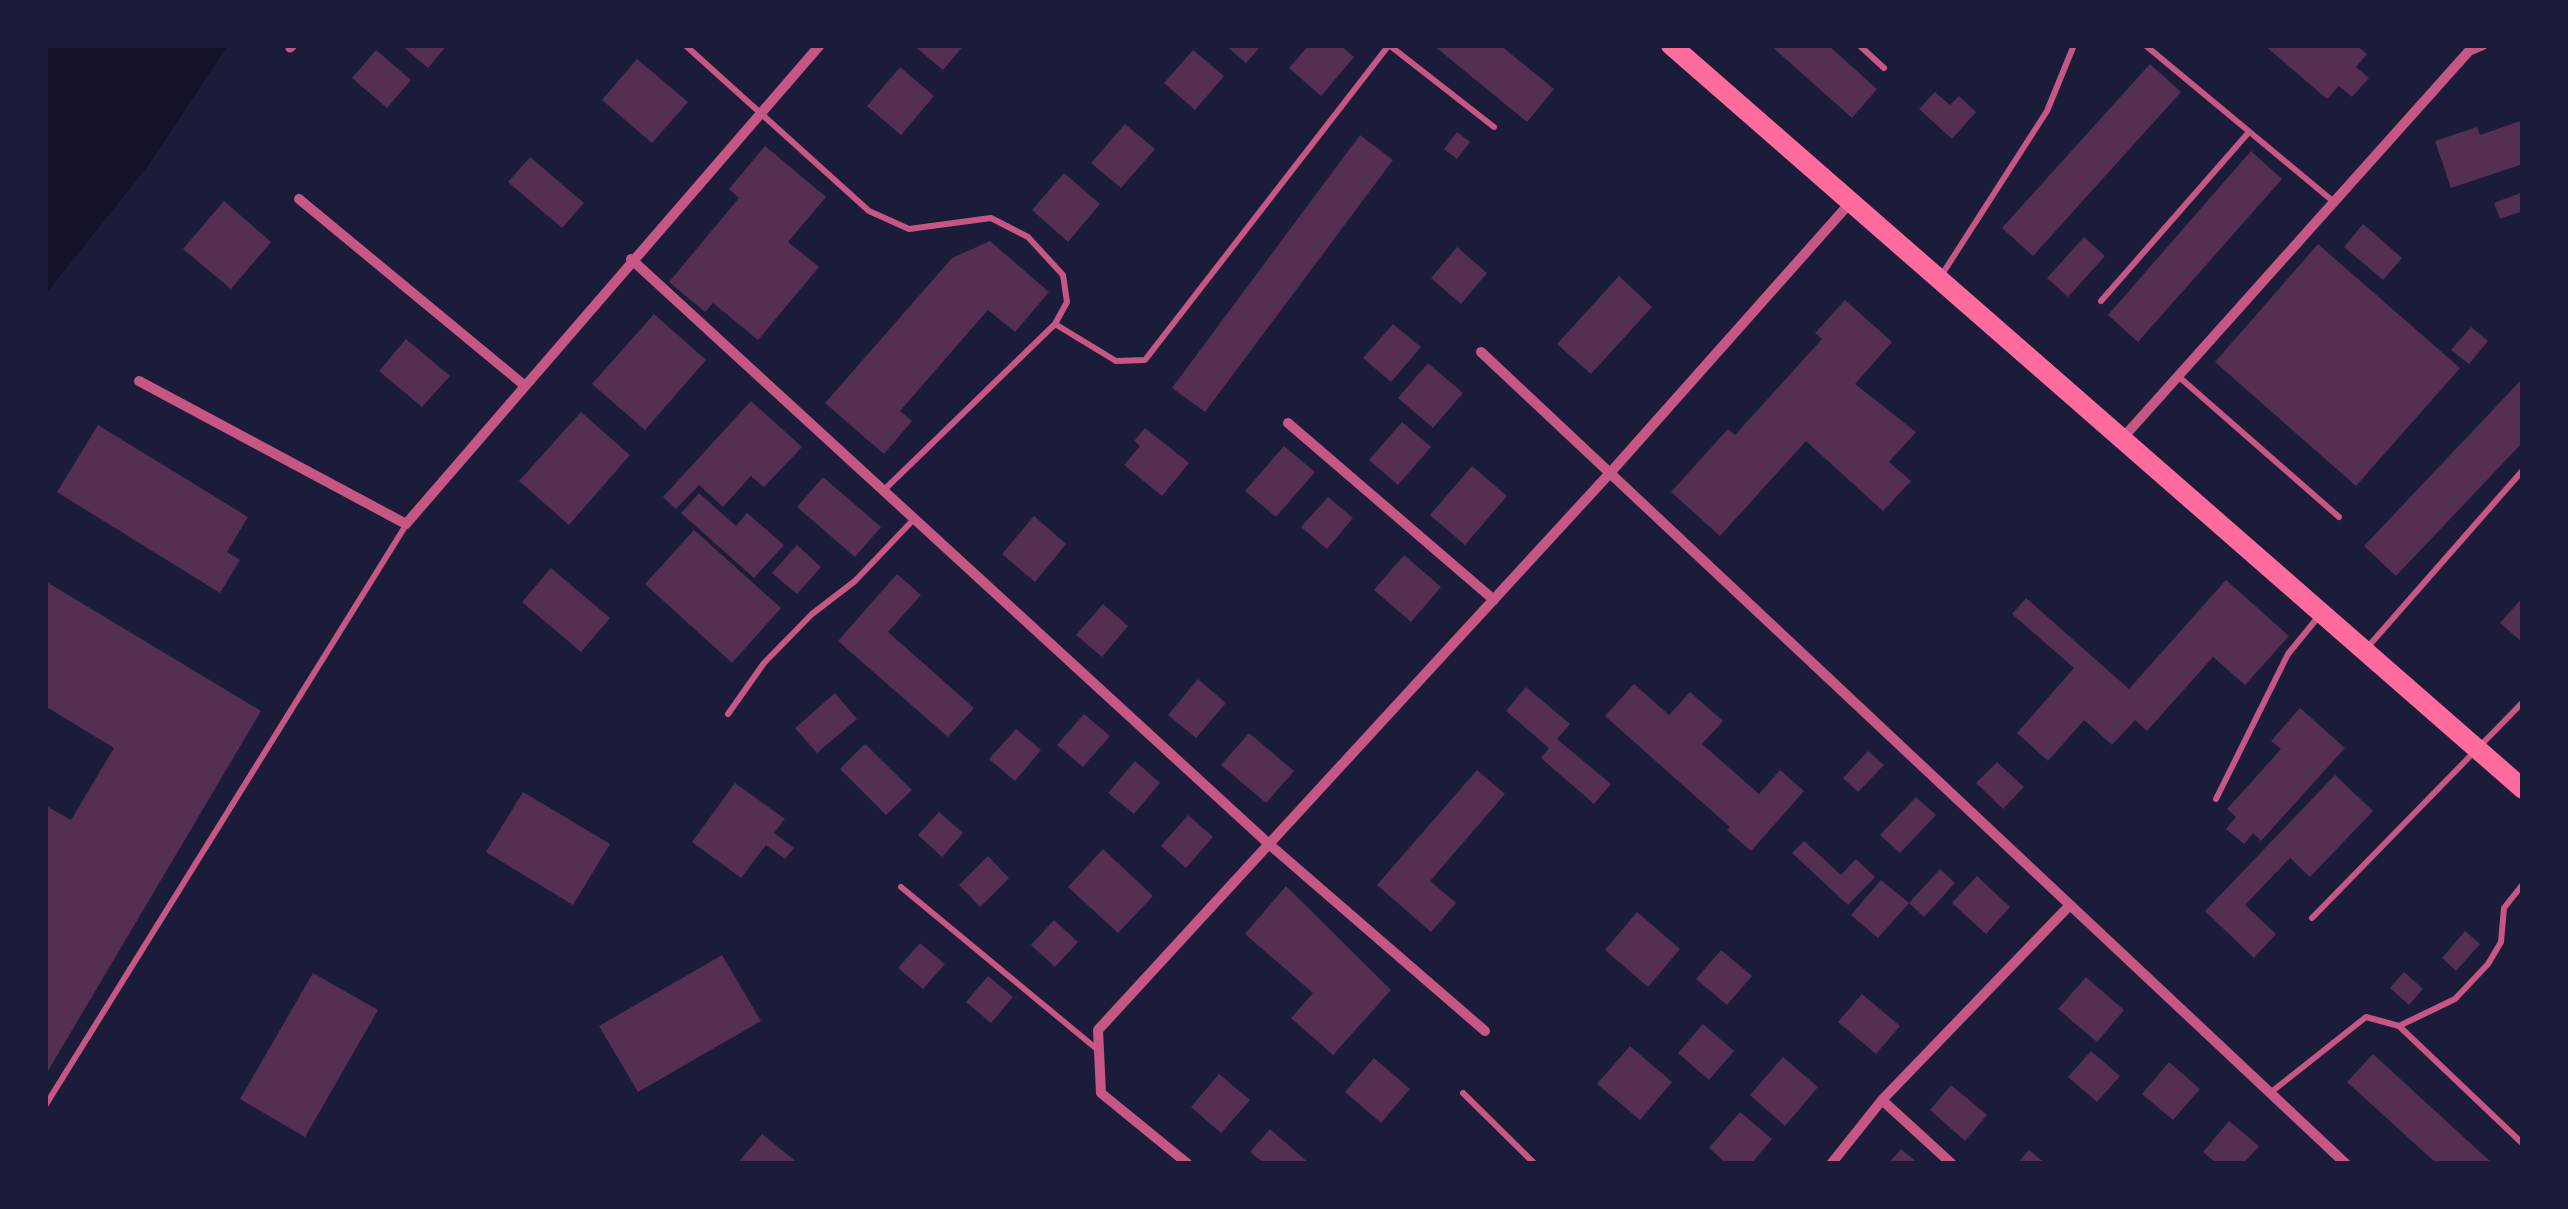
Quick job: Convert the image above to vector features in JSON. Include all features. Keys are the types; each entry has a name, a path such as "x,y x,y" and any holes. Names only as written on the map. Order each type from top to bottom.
{"main road":[{"path":"1671,45 2523,790"}],"street":[{"path":"139,381 406,524 631,258 820,45"},
{"path":"2121,441 2469,51 2483,45"},
{"path":"299,198 524,385"},
{"path":"1188,1164 1101,1094 1098,1030 1610,473 1849,204"},
{"path":"631,258 1270,845 1485,1032"},
{"path":"1481,352 2346,1164"},
{"path":"1288,423 1494,600"},
{"path":"1831,1164 1882,1100 2070,905"},
{"path":"1882,1100 1952,1164"}],"lane":[{"path":"685,45 760,117 869,211 909,229 991,218 1028,238 1063,275 1067,302 1055,324 885,490"},
{"path":"1055,324 1116,361 1145,360 1389,45 1494,127"},
{"path":"1859,45 1884,68"},
{"path":"1938,281 2047,111 2074,45"},
{"path":"2146,45 2334,202"},
{"path":"2101,300 2250,132"},
{"path":"2178,376 2338,518"},
{"path":"2363,652 2523,470"},
{"path":"728,714 764,663 812,614 855,581 916,518"},
{"path":"45,1106 406,524"},
{"path":"2216,799 2288,654 2320,615"},
{"path":"2312,918 2523,702"},
{"path":"2398,1026 2455,999 2488,964 2501,942 2504,908 2523,884"},
{"path":"901,886 1099,1051"},
{"path":"2270,1093 2366,1016 2398,1026 2523,1144"},
{"path":"1462,1094 1535,1164"}],"shaded area":[{"path":"45,45 228,45 147,167 45,295"}],"building":[{"path":"401,45 447,45 428,68"},
{"path":"913,45 964,45 943,70"},
{"path":"1225,45 1262,45 1246,63"},
{"path":"1309,45 1340,45 1354,57 1321,96 1289,68"},
{"path":"1433,45 1500,45 1554,89 1527,122"},
{"path":"1770,45 1828,45 1877,89 1852,118"},
{"path":"2264,45 2356,45 2367,54 2356,67 2369,78 2352,97 2339,86 2327,99"},
{"path":"376,50 411,80 387,108 352,78"},
{"path":"1193,50 1224,76 1195,110 1164,83"},
{"path":"637,59 688,102 652,143 602,100"},
{"path":"2150,64 2181,92 2033,256 2002,228"},
{"path":"900,67 934,96 901,135 867,106"},
{"path":"1935,92 1950,105 1959,96 1976,112 1952,139 1919,109"},
{"path":"2523,120 2523,164 2451,188 2435,141 2477,127 2480,135"},
{"path":"1125,124 1155,149 1121,188 1091,163"},
{"path":"1457,132 1470,142 1457,159 1444,149"},
{"path":"1360,135 1393,160 1205,412 1172,388"},
{"path":"765,146 826,197 788,242 819,267 758,340 713,303 705,312 669,282 739,198 729,189"},
{"path":"2251,151 2282,179 2138,342 2108,315"},
{"path":"530,157 584,203 562,228 508,182"},
{"path":"1064,173 1100,204 1068,242 1032,210"},
{"path":"2523,192 2523,211 2500,219 2494,203"},
{"path":"224,201 271,242 231,289 183,249"},
{"path":"2363,224 2402,258 2383,280 2344,247"},
{"path":"2084,237 2105,256 2068,297 2047,278"},
{"path":"990,241 1049,292 1015,332 988,310 900,411 912,421 884,454 825,403 952,258"},
{"path":"2318,244 2460,368 2356,486 2215,362"},
{"path":"1457,247 1487,273 1461,304 1431,278"},
{"path":"1619,276 1652,307 1591,374 1557,344"},
{"path":"1845,300 1892,342 1855,384 1916,432 1889,462 1911,481 1883,511 1806,441 1720,536 1671,492 1728,429 1735,435 1822,339 1815,333"},
{"path":"654,314 706,360 645,430 592,384"},
{"path":"1393,324 1421,347 1391,382 1363,358"},
{"path":"2471,327 2488,341 2469,364 2451,350"},
{"path":"406,339 450,376 422,407 379,371"},
{"path":"1428,363 1463,393 1433,428 1398,398"},
{"path":"2523,378 2523,442 2396,576 2364,546"},
{"path":"751,401 802,447 764,487 751,476 723,507 699,485 676,509 663,497"},
{"path":"581,412 630,455 569,525 519,481"},
{"path":"1402,422 1431,447 1398,485 1369,460"},
{"path":"98,425 248,517 227,552 240,560 220,593 57,492"},
{"path":"1145,428 1189,463 1162,496 1124,465 1140,446 1134,441"},
{"path":"1284,446 1315,472 1276,517 1245,491"},
{"path":"1472,466 1507,496 1465,545 1430,515"},
{"path":"823,477 881,527 855,557 797,507"},
{"path":"699,493 736,526 747,513 784,545 754,578 681,513"},
{"path":"1328,497 1353,518 1327,549 1301,527"},
{"path":"1034,516 1066,544 1035,582 1002,554"},
{"path":"694,530 781,608 732,663 645,584"},
{"path":"797,545 821,567 797,594 772,573"},
{"path":"1404,555 1441,587 1411,622 1374,590"},
{"path":"551,568 610,618 581,652 522,602"},
{"path":"897,574 921,595 888,632 974,708 948,737 838,641"},
{"path":"2226,580 2289,636 2245,685 2213,657 2147,731 2135,720 2112,745 2084,720 2048,761 2017,733 2074,668 2012,614 2026,598 2129,689"},
{"path":"45,581 261,711 45,1076 45,805 71,820 114,748 45,706"},
{"path":"2523,597 2523,643 2500,623"},
{"path":"1103,604 1128,626 1102,657 1076,635"},
{"path":"1198,679 1226,703 1196,738 1168,715"},
{"path":"1634,684 1669,715 1690,692 1723,721 1702,744 1759,794 1780,770 1804,791 1751,851 1727,830 1730,827 1605,716"},
{"path":"1526,687 1570,724 1557,739 1611,784 1594,804 1541,758 1549,748 1506,711"},
{"path":"835,693 857,719 817,753 795,728"},
{"path":"2300,708 2345,748 2261,841 2253,833 2244,844 2226,829 2236,817 2227,809 2281,749 2271,741"},
{"path":"1084,714 1110,736 1083,767 1057,745"},
{"path":"1016,729 1041,750 1015,781 989,759"},
{"path":"1249,733 1294,771 1266,803 1221,765"},
{"path":"865,744 912,790 886,815 840,769"},
{"path":"1868,751 1884,765 1858,792 1843,778"},
{"path":"1135,761 1160,783 1134,814 1108,793"},
{"path":"1997,762 2024,787 2003,809 1976,783"},
{"path":"1477,770 1505,794 1430,881 1456,903 1431,932 1377,885"},
{"path":"2335,775 2373,811 2310,877 2290,858 2245,905 2276,934 2254,958 2205,911"},
{"path":"735,783 785,819 774,833 794,848 785,859 766,845 741,878 692,842"},
{"path":"523,792 610,844 573,905 486,852"},
{"path":"1916,797 1936,815 1900,853 1880,835"},
{"path":"939,812 963,833 942,857 918,835"},
{"path":"1188,815 1213,837 1186,868 1161,846"},
{"path":"1804,841 1841,875 1856,859 1875,877 1848,905 1792,853"},
{"path":"1103,849 1153,896 1118,933 1068,887"},
{"path":"988,856 1009,878 980,907 959,885"},
{"path":"1940,869 1955,883 1924,917 1909,903"},
{"path":"1977,876 2010,907 1986,934 1952,903"},
{"path":"1881,880 1909,903 1878,938 1851,915"},
{"path":"1286,886 1391,990 1333,1055 1291,1018 1313,993 1245,934"},
{"path":"1637,912 1680,949 1648,987 1605,950"},
{"path":"1054,920 1078,942 1055,967 1031,945"},
{"path":"2465,931 2480,944 2456,971 2442,958"},
{"path":"920,943 945,964 923,989 898,968"},
{"path":"1721,950 1752,976 1727,1005 1696,979"},
{"path":"722,955 761,1021 638,1092 599,1026"},
{"path":"2404,972 2423,989 2409,1005 2390,988"},
{"path":"313,973 378,1010 305,1137 240,1099"},
{"path":"988,976 1013,997 991,1023 966,1002"},
{"path":"2086,977 2124,1010 2097,1042 2058,1009"},
{"path":"1862,994 1900,1026 1876,1054 1838,1022"},
{"path":"1703,1024 1734,1051 1709,1080 1678,1053"},
{"path":"1630,1046 1672,1082 1640,1120 1597,1084"},
{"path":"2091,1051 2120,1076 2097,1102 2068,1077"},
{"path":"2373,1054 2493,1164 2437,1164 2347,1082"},
{"path":"1783,1057 1818,1087 1785,1126 1750,1095"},
{"path":"1374,1058 1410,1089 1381,1123 1345,1092"},
{"path":"2169,1062 2200,1089 2173,1120 2142,1094"},
{"path":"1219,1074 1250,1100 1221,1133 1191,1107"},
{"path":"1951,1085 1987,1115 1965,1141 1930,1110"},
{"path":"1740,1112 1772,1139 1751,1164 1727,1164 1709,1148"},
{"path":"2229,1121 2259,1146 2243,1164 2217,1164 2203,1152"},
{"path":"1270,1129 1310,1164 1265,1164 1250,1152"},
{"path":"762,1134 799,1164 737,1164"},
{"path":"1901,1149 1919,1164 1888,1164"},
{"path":"2029,1150 2046,1164 2017,1164"}]}
